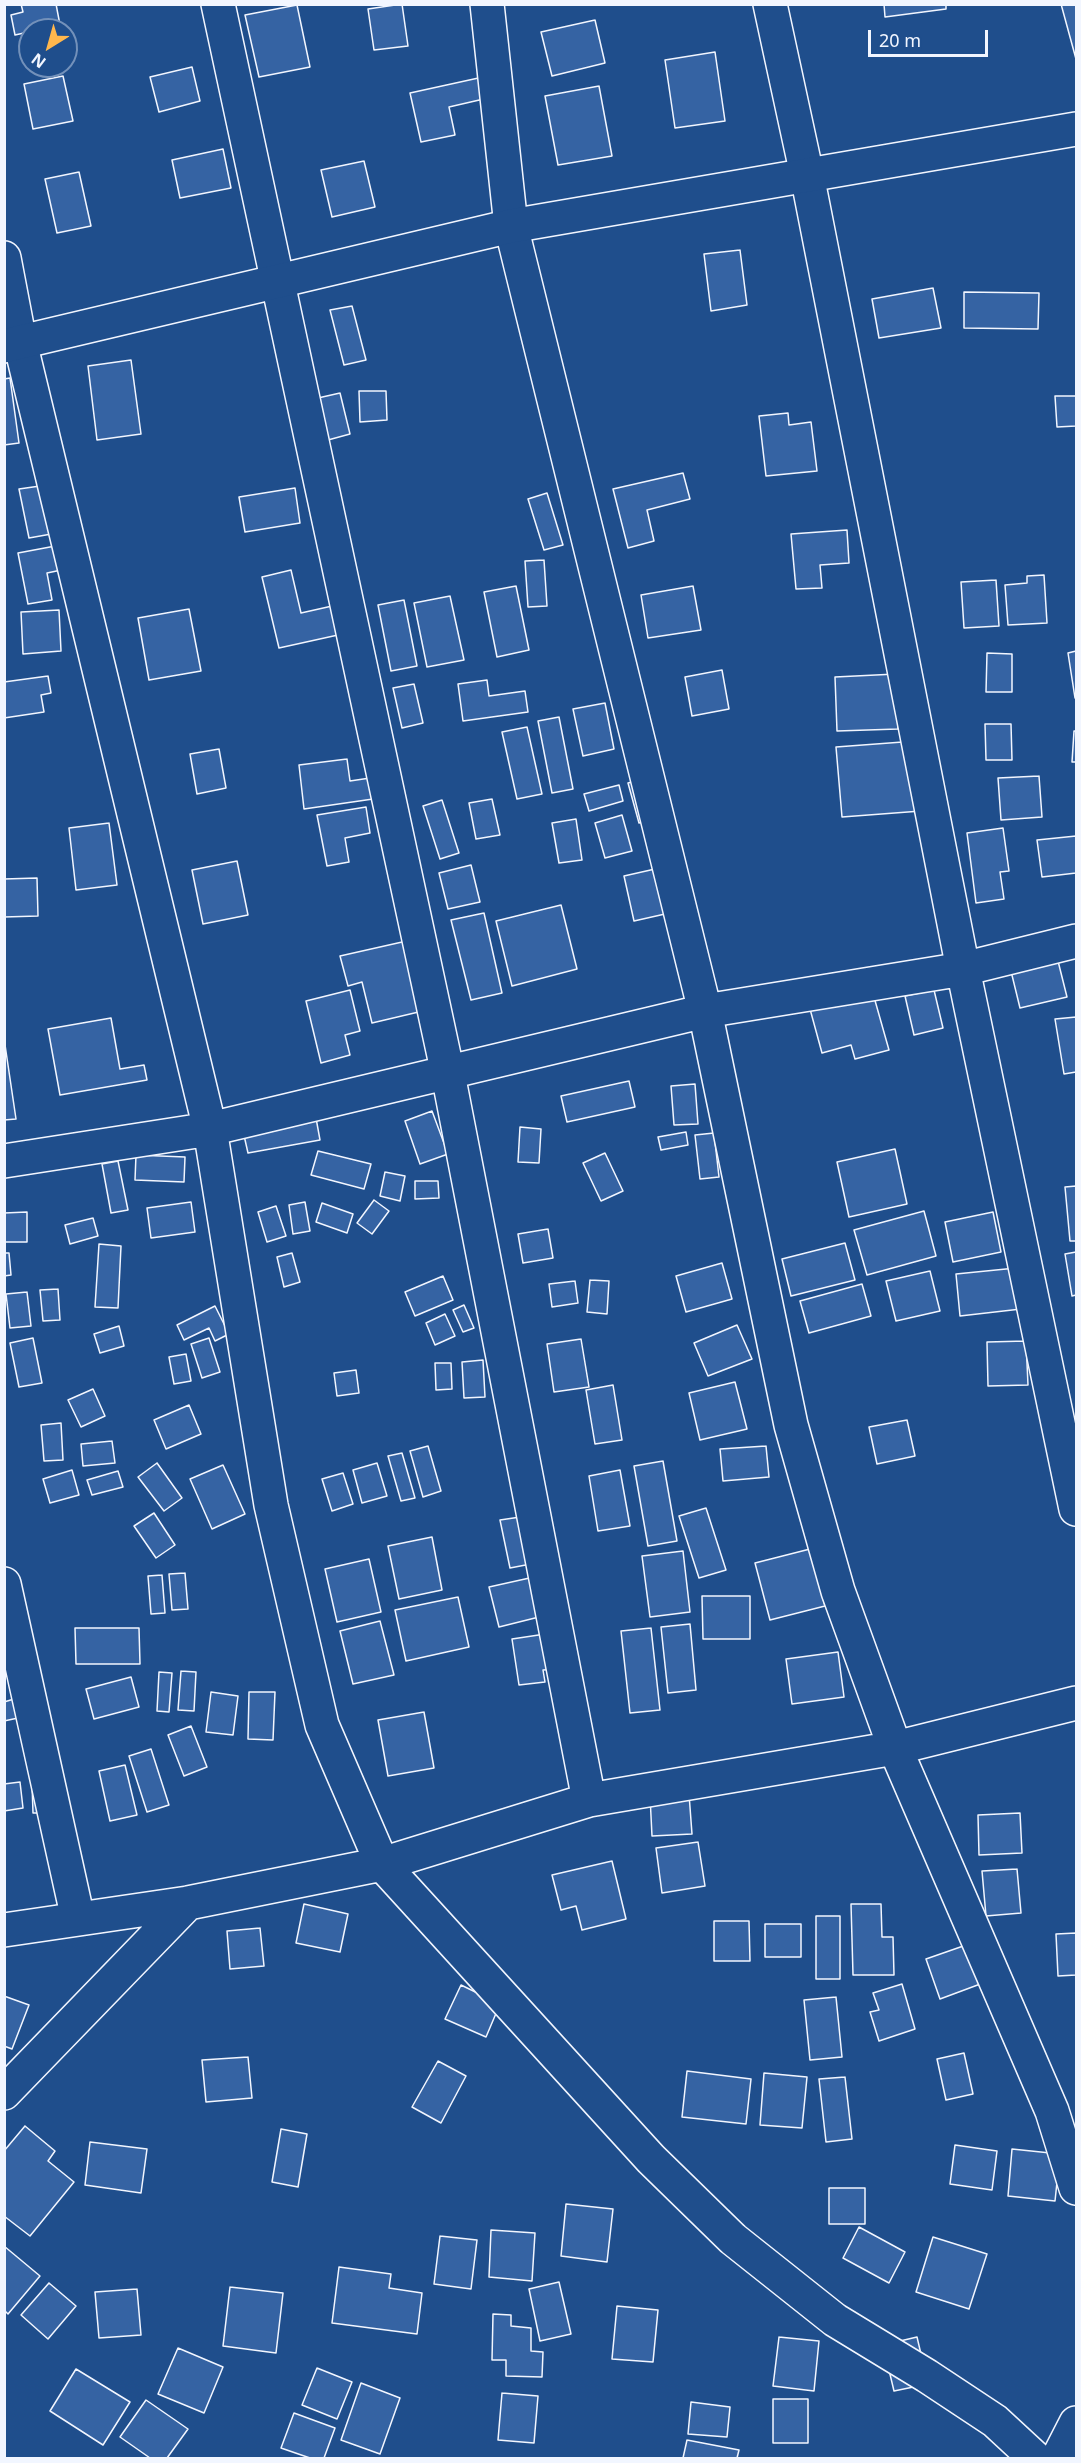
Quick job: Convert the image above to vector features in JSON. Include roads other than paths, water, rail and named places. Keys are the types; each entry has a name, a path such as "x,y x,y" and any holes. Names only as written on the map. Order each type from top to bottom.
{"street":[{"path":"218,4 448,1074 589,1800"},
{"path":"487,4 511,225 705,1011 791,1425 838,1591 896,1748 1052,2111 1077,2188"},
{"path":"770,4 807,175 963,969 1077,1509"},
{"path":"12,344 511,225 1077,129"},
{"path":"4,258 12,344 210,1129 271,1505 321,1725 382,1864 651,2159 733,2239 835,2320 995,2421 1035,2458"},
{"path":"4,1161 210,1129 705,1011 963,969 1077,941"},
{"path":"4,1584 78,1919"},
{"path":"4,1930 188,1903 382,1864 589,1800 896,1748 1077,1703"},
{"path":"4,2093 188,1903"},
{"path":"1058,2458 1077,2423"}]}
